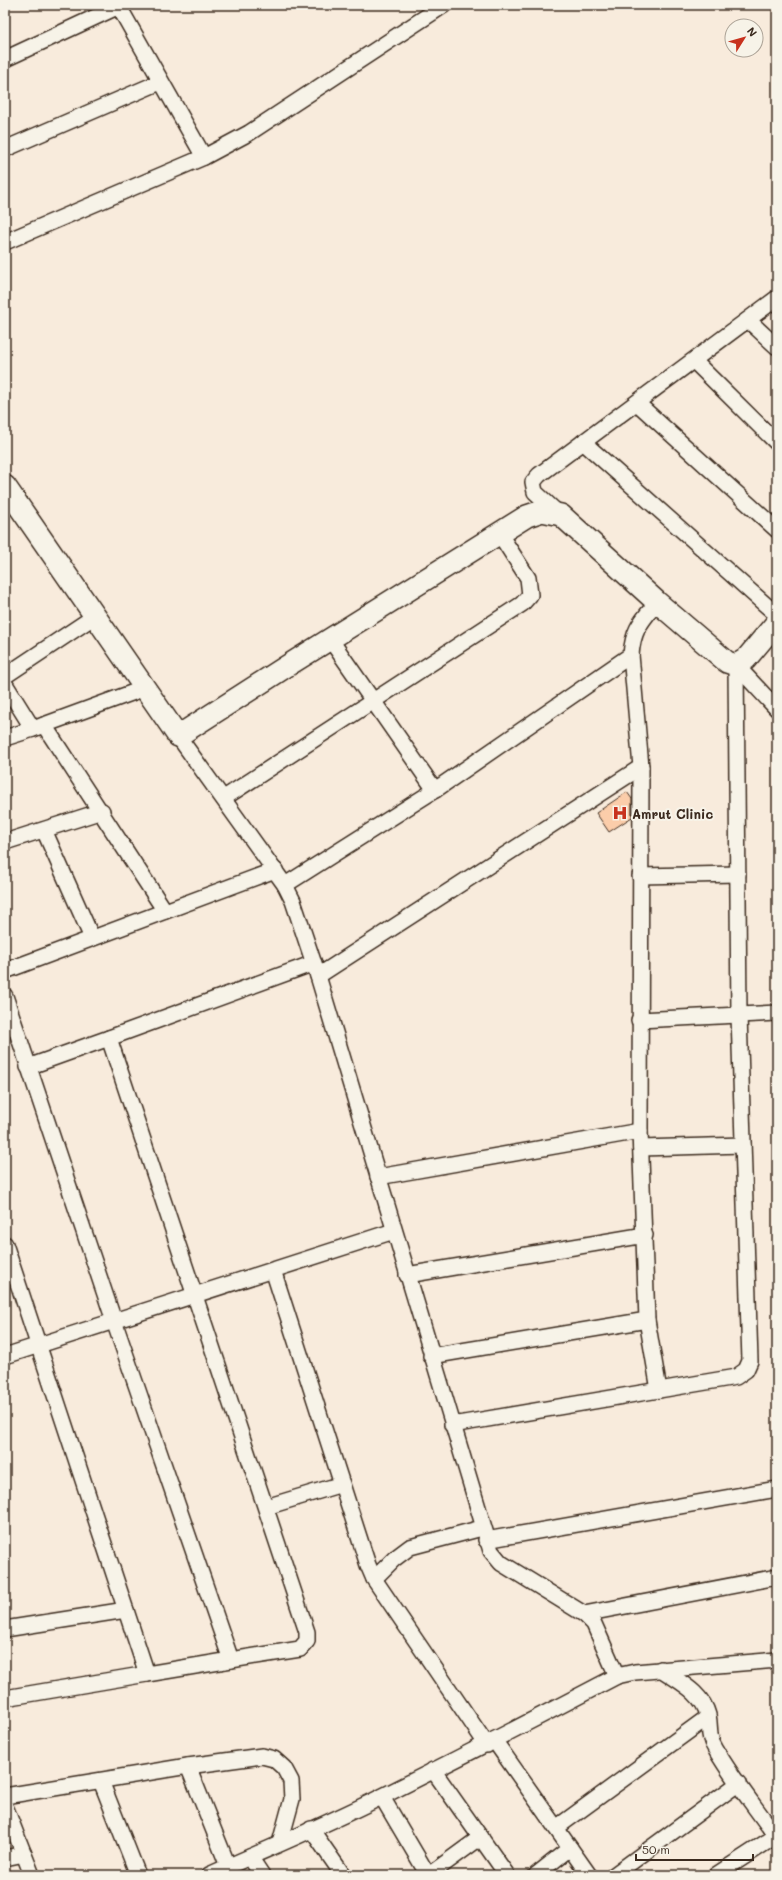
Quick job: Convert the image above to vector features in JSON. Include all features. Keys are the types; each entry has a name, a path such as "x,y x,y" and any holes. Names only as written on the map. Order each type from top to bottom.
{"street":[{"path":"5,242 204,157 249,133 444,5"},
{"path":"5,59 118,6 204,157"},
{"path":"5,148 160,82"},
{"path":"777,298 539,475 533,482 535,492 657,602 727,662 736,665 777,709"},
{"path":"748,320 777,347"},
{"path":"694,361 777,443"},
{"path":"637,403 777,530"},
{"path":"583,442 777,615"},
{"path":"5,487 178,736 285,885 293,901 316,969 484,1534 491,1552 501,1563 584,1614 594,1624 617,1676"},
{"path":"178,736 527,516 542,512 560,515"},
{"path":"224,798 522,604 530,595 528,578 499,533"},
{"path":"657,602 639,624 633,638 631,655 641,767 639,1020 640,1131 647,1320 659,1390"},
{"path":"5,676 95,616"},
{"path":"736,665 746,658 777,622"},
{"path":"330,639 435,790"},
{"path":"285,885 435,790 631,655"},
{"path":"452,1425 736,1377 746,1370 750,1360 739,1015 736,665"},
{"path":"5,684 102,811 165,911"},
{"path":"5,738 145,688"},
{"path":"28,1068 109,1038 316,969 641,767"},
{"path":"5,842 102,811"},
{"path":"44,830 92,938"},
{"path":"5,971 275,870"},
{"path":"640,876 738,874"},
{"path":"5,996 114,1321 231,1660"},
{"path":"639,1020 777,1013"},
{"path":"5,1698 300,1649 307,1641 308,1632 109,1038"},
{"path":"378,1177 640,1131"},
{"path":"641,1148 743,1145"},
{"path":"5,1356 394,1231"},
{"path":"407,1275 645,1235"},
{"path":"5,1244 147,1674"},
{"path":"273,1270 374,1579 491,1742 590,1875"},
{"path":"431,1356 647,1320"},
{"path":"266,1507 342,1484"},
{"path":"374,1579 394,1559 410,1547 484,1534 777,1489"},
{"path":"584,1614 777,1577"},
{"path":"5,1629 126,1610"},
{"path":"209,1875 382,1797 617,1676 661,1669 777,1660"},
{"path":"661,1669 698,1695 704,1703 708,1716 708,1732 711,1741 776,1837 716,1875"},
{"path":"556,1828 708,1716"},
{"path":"5,1796 188,1766 262,1756 274,1759 284,1768 291,1781 292,1799 280,1843"},
{"path":"188,1766 228,1866"},
{"path":"433,1770 508,1875"},
{"path":"101,1781 138,1875"},
{"path":"614,1875 739,1783"},
{"path":"382,1797 428,1875 481,1837"},
{"path":"5,1806 32,1875"},
{"path":"311,1829 343,1875"},
{"path":"536,1875 570,1848"},
{"path":"5,1858 24,1854"},
{"path":"250,1856 262,1875"}],"building":[{"path":"627,792 632,799 632,817 609,832 596,813"}],"place":[{"name":"Amrut Clinic","path":"620,813"}]}
